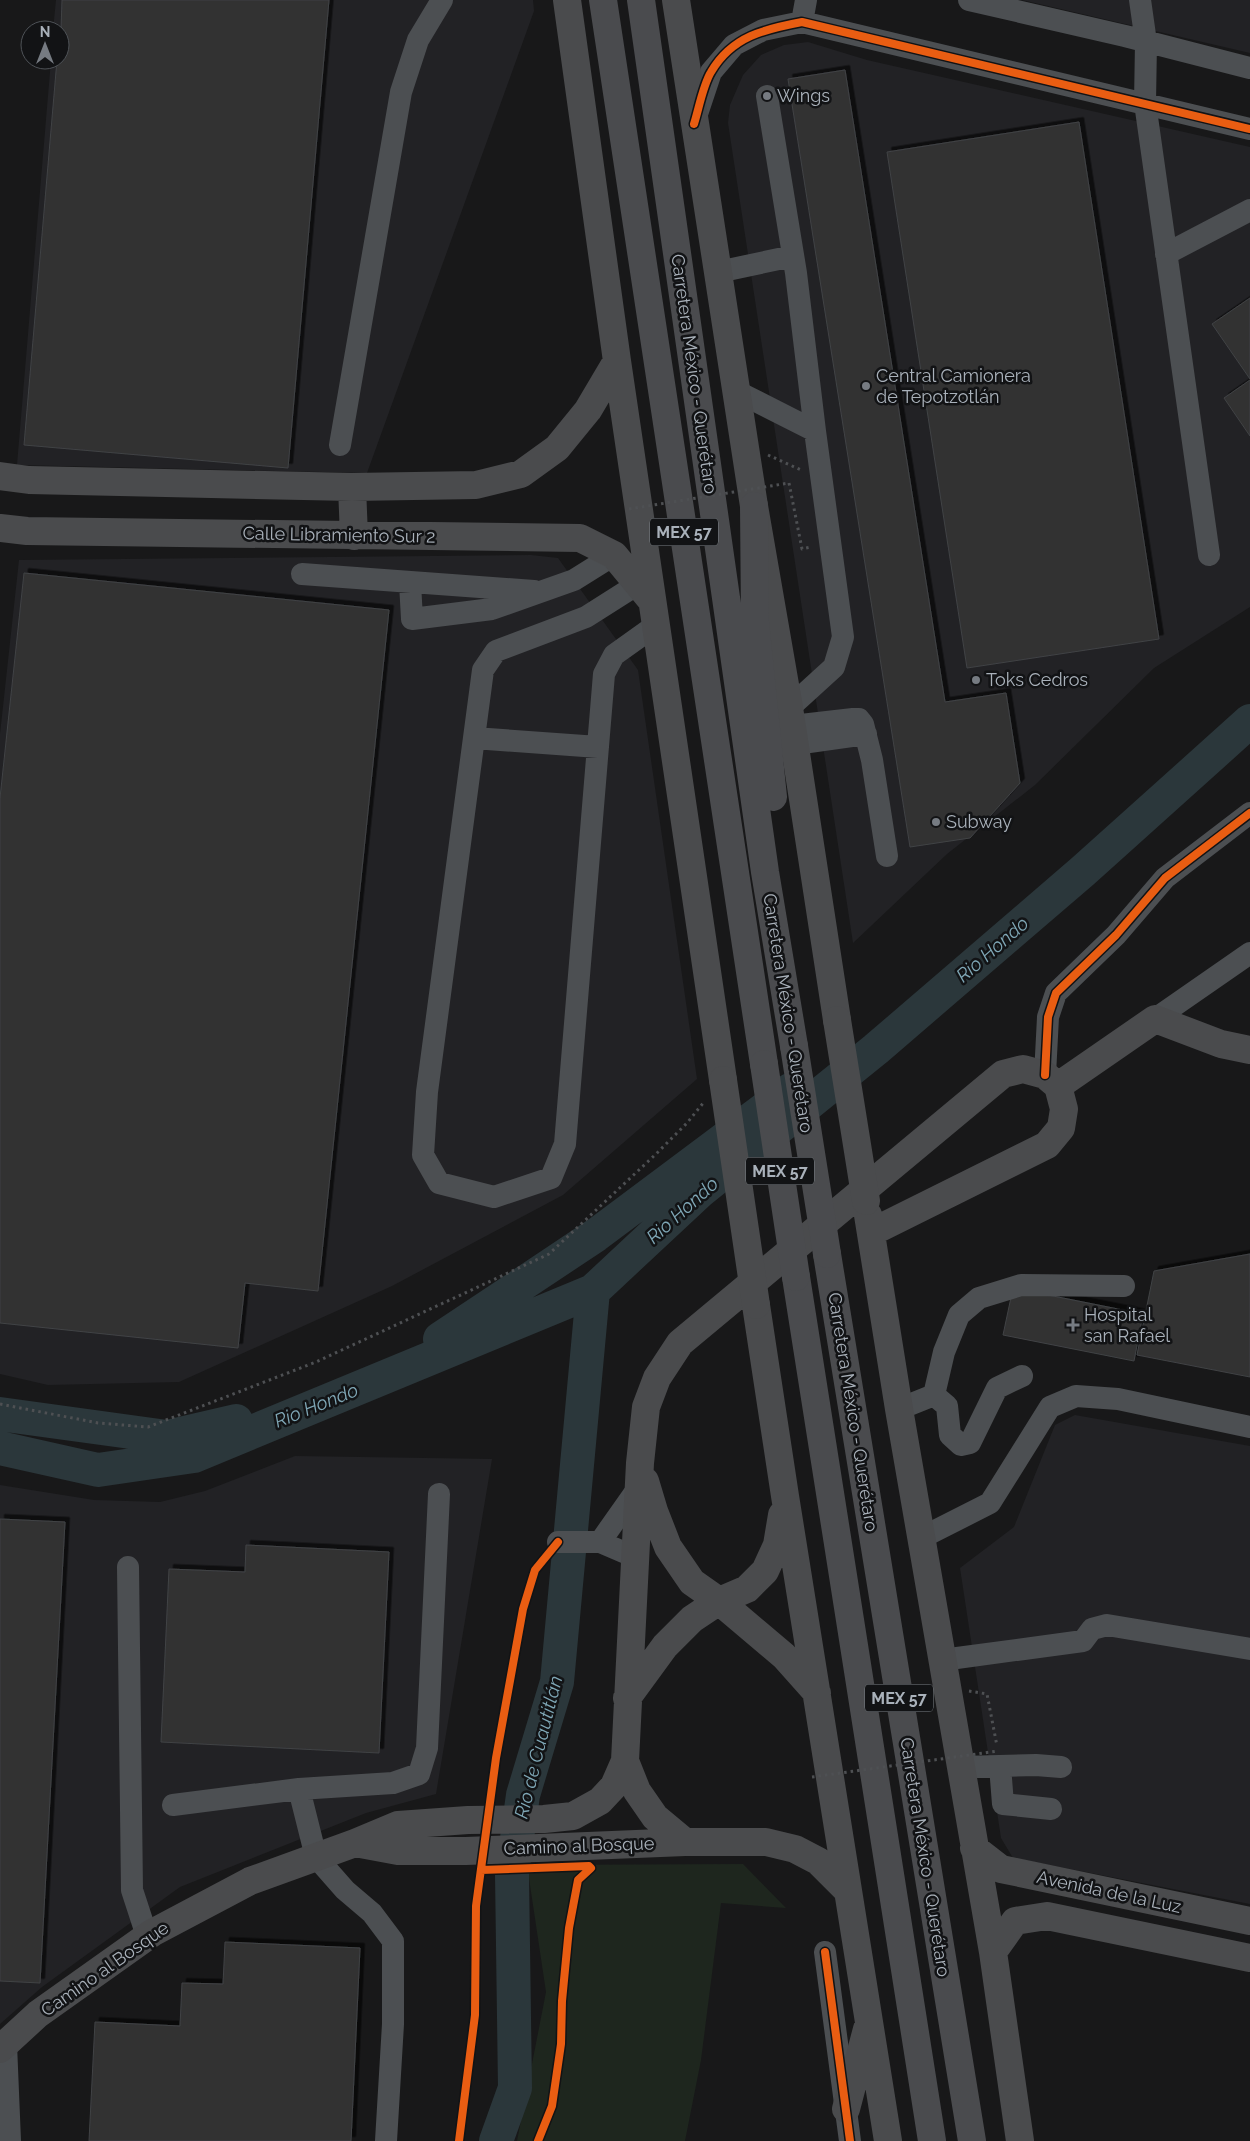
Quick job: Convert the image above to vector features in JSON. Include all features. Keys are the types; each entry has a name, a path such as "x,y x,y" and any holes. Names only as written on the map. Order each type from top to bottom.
{"highway":[{"name":"Carretera México - Querétaro","path":"603,0 796,1277 932,2141"},
{"name":"Carretera México - Querétaro","path":"641,0 765,872 972,2141"},
{"path":"754,506 755,622 776,828 765,872"},
{"path":"967,2111 976,2141"}],"main road":[{"path":"568,0 649,604 785,1496 870,2018 888,2141"},
{"path":"676,0 754,506 792,726 899,1409 993,1952 1020,2141"},
{"path":"0,476 29,480 352,487 476,485 521,474 557,448 588,410 617,361"},
{"path":"352,487 354,536"},
{"name":"Calle Libramiento Sur 2","path":"0,528 26,531 580,538 614,555 649,604"},
{"path":"1051,1080 1155,1019 1220,1044 1250,1050"},
{"path":"685,1842 655,1817 637,1791 625,1761 639,1476 646,1407 657,1378 680,1343 1003,1074 1023,1069 1051,1080 1064,1109 1060,1128 1047,1145 872,1232"},
{"path":"639,1476 668,1547 692,1582 719,1601 784,1656 817,1693"},
{"path":"627,1698 665,1646 692,1619 719,1601 747,1589 765,1571 777,1545 785,1496"},
{"name":"Camino al Bosque","path":"3,2046 38,2014 147,1936 250,1881 316,1858 398,1825 468,1820 544,1819 573,1816 600,1801 614,1786 625,1761"},
{"name":"Camino al Bosque","path":"355,1843 398,1851 466,1851 685,1842 766,1842 795,1849 818,1861 848,1891"},
{"name":"Avenida de la Luz","path":"974,1848 1000,1869 1250,1921"},
{"name":"Avenida de la Luz","path":"993,1952 1015,1921 1047,1916 1250,1958"},
{"path":"846,2109 870,2018"}],"street":[{"path":"340,446 401,92 418,40 442,0"},
{"path":"969,0 1250,68"},
{"path":"1140,0 1146,42 1145,103 1209,555"},
{"path":"694,124 711,72 734,46 804,11 1145,103 1250,129"},
{"path":"768,96 793,256 843,637 834,667 792,726 866,734 887,856"},
{"path":"1166,254 1250,210"},
{"path":"718,272 793,256"},
{"path":"736,391 815,431"},
{"path":"410,583 412,619 492,609 545,592 574,580 614,555"},
{"path":"302,574 545,592"},
{"path":"649,604 614,655 604,674 565,1144 551,1178 494,1197 439,1183 423,1155 427,1092 483,670 496,651 586,617 649,604"},
{"path":"474,738 598,747"},
{"path":"1051,1080 1048,1017 1056,993 1116,935 1166,878 1250,813"},
{"path":"1155,1019 1250,953"},
{"path":"934,1395 944,1352 959,1315 979,1298 1021,1285 1124,1286"},
{"path":"934,1395 948,1406 950,1435 961,1445 970,1443 997,1388 1022,1376"},
{"path":"899,1409 934,1395"},
{"path":"921,1538 990,1503 1050,1407 1076,1396 1118,1399 1250,1427"},
{"path":"594,1542 639,1476"},
{"path":"173,1805 299,1789 393,1783 419,1774 427,1748 439,1494"},
{"path":"558,1542 594,1542 635,1557"},
{"path":"128,1567 132,1890 147,1936"},
{"path":"942,1660 1082,1641 1092,1629 1108,1625 1250,1649"},
{"path":"960,1767 999,1758 1061,1768"},
{"path":"999,1758 1003,1804 1051,1809"},
{"path":"299,1789 316,1858 345,1890 372,1913 393,1941 393,2024 386,2141"},
{"path":"825,1952 850,2141"},
{"path":"3,2046 10,2141"}],"path":[{"path":"745,446 800,469 802,479"},
{"path":"629,510 789,483 802,549 815,546"},
{"path":"0,1404 98,1423 148,1427 316,1362 549,1254 687,1123 722,1080"},
{"path":"812,1777 999,1758 987,1694"}],"shaded area":[{"path":"56,0 533,0 534,11 367,473 17,465 50,70 70,70 70,20 54,20"},
{"path":"1022,0 1250,0 1250,53"},
{"path":"808,42 867,60 1250,147 1250,607 1154,668 1035,785 947,854 853,943 728,123 730,105 743,75 761,55 784,45"},
{"path":"531,555 558,558 638,670 697,1079 563,1195 392,1286 179,1382 48,1385 0,1374 0,734 19,560"},
{"path":"1075,1415 1250,1446 1250,1904 1013,1858 1001,1838 960,1568 1014,1527 1055,1425"},
{"path":"295,1456 492,1459 436,1794 366,1813 180,1887 42,1987 0,2024 0,1485 94,1500 160,1502 205,1491"},
{"path":"743,1864 786,1908 721,1903 701,2060 685,2141 517,2141 546,1992 527,1865"}],"building":[{"path":"62,0 329,0 288,468 24,445 56,70 70,70 70,20 61,20"},
{"name":"Central Camionera de Tepotzotlán","path":"845,70 945,702 1006,693 1020,783 970,838 910,847 788,79"},
{"path":"1079,122 1159,639 967,668 887,152"},
{"path":"1250,298 1250,379 1212,324"},
{"path":"1250,380 1250,436 1224,398"},
{"path":"24,573 389,610 318,1291 245,1283 238,1348 0,1323 0,798"},
{"path":"1250,1254 1250,1377 1137,1355 1154,1271"},
{"name":"Hospital san Rafael","path":"1013,1288 1143,1314 1134,1361 1003,1335"},
{"path":"0,1519 65,1522 40,1983 0,1981"},
{"path":"246,1545 389,1552 379,1753 161,1742 169,1569 245,1572"},
{"path":"225,1942 360,1948 351,2141 89,2141 95,2022 180,2026 182,1983 223,1984"}],"waterway":[{"name":"Rio Hondo","path":"0,1448 98,1470 194,1456 593,1291 699,1192 876,1049 1083,871 1250,721"},
{"path":"440,1339 596,1235 790,1090"},
{"name":"Rio de Cuautitlán","path":"496,2141 515,2088 512,1874 523,1795 557,1682 593,1291"},
{"path":"0,1414 167,1437 236,1421"}],"cycle path":[{"path":"694,124 708,77 719,60 729,50 739,42 762,31 802,22 1250,129"},
{"path":"1045,1075 1048,1017 1056,993 1116,935 1165,878 1250,813"},
{"path":"459,2141 475,2015 476,1906 496,1758 523,1609 535,1570 558,1542"},
{"path":"481,1870 589,1866 591,1868 578,1880 569,1928 562,2001 561,2044 552,2106 538,2141"},
{"path":"825,1952 850,2141"}],"place":[{"name":"Wings","path":"767,96"},
{"name":"Central Camionera de Tepotzotlán","path":"866,386"},
{"name":"Toks Cedros","path":"976,680"},
{"name":"Subway","path":"936,822"},
{"name":"Hospital san Rafael","path":"1073,1325"}]}
